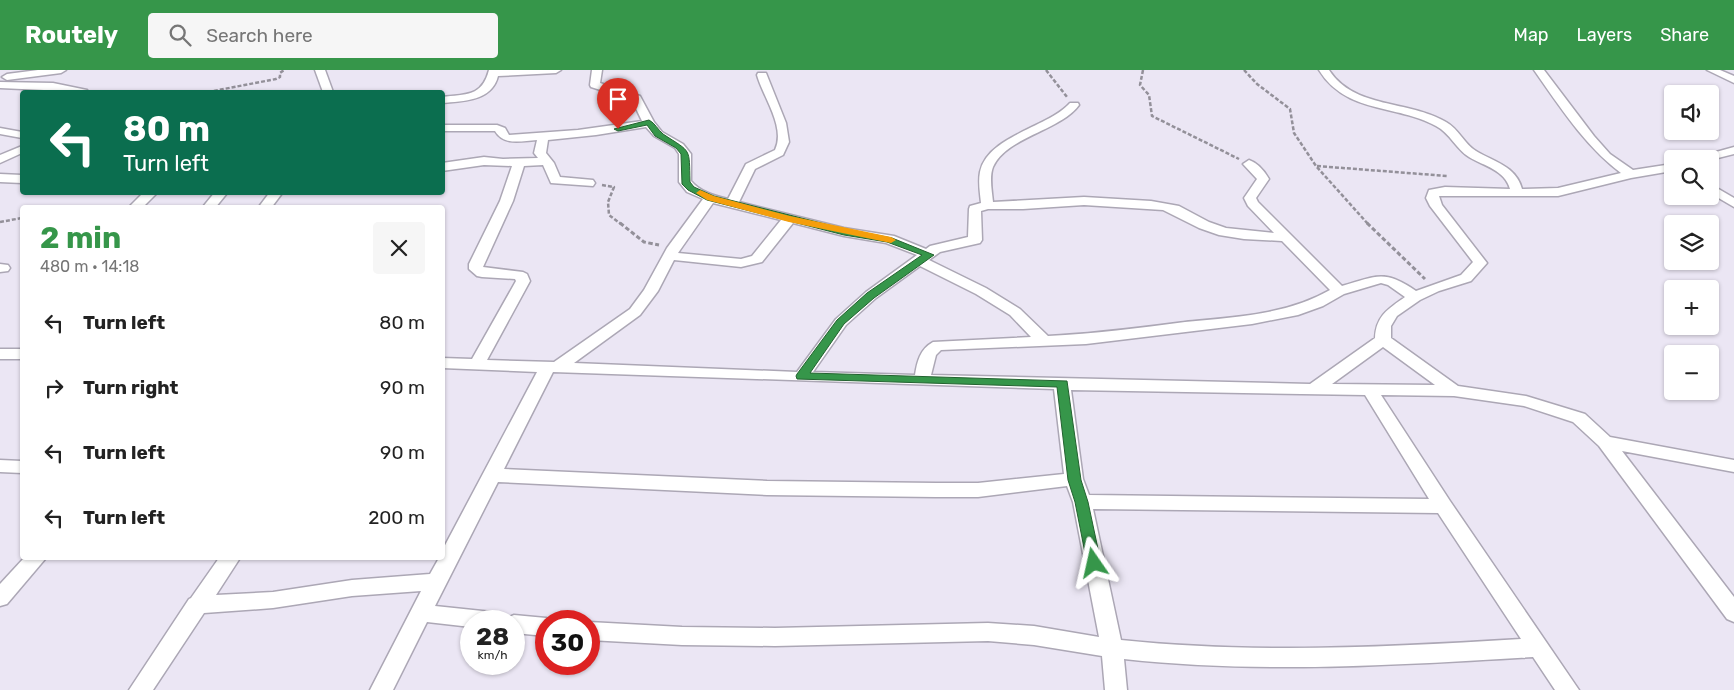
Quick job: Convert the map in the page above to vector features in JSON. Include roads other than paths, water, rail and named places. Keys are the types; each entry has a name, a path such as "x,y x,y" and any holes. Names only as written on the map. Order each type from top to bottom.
{"street":[{"path":"0,78 61,70"},
{"path":"320,70 327,90"},
{"path":"445,100 477,95 484,92 489,88 494,72 556,70"},
{"path":"597,70 595,85 636,98 649,123 658,134 678,146 685,154 685,182 691,188 710,198 789,219 889,240 925,258 1015,312 1043,340"},
{"path":"1324,70 1335,85 1353,97 1412,112 1442,124 1471,153 1510,174 1515,182 1517,193"},
{"path":"1539,70 1590,138 1606,156 1631,174"},
{"path":"1712,70 1734,80"},
{"path":"732,204 750,166 776,153 782,146 782,127 762,76"},
{"path":"0,85 53,86 73,90"},
{"path":"987,206 986,168 992,158 1008,145 1067,112 1074,105"},
{"path":"445,128 497,128 504,132 503,136 507,138 592,134 649,123"},
{"path":"0,132 20,135"},
{"path":"543,137 540,153 555,180 589,183"},
{"path":"0,160 20,150"},
{"path":"1719,154 1734,150"},
{"path":"445,167 484,161 503,163 546,161"},
{"path":"476,364 523,281 522,277 518,275 482,273 476,269 476,264 491,229 510,193 519,162"},
{"path":"1249,164 1263,179 1250,198 1252,203 1339,291"},
{"path":"1383,340 1383,326 1389,315 1415,297 1434,288 1466,278 1480,263 1436,206 1432,198 1434,193 1445,191 1558,192 1631,174 1664,169"},
{"path":"0,178 20,179"},
{"path":"1719,194 1734,203"},
{"path":"137,205 149,195"},
{"path":"211,205 219,195"},
{"path":"266,205 275,195"},
{"path":"381,690 436,582 553,367 635,312 651,291 673,252 710,198"},
{"path":"802,376 841,322 871,296 934,250 975,240 975,208 987,206 1015,207 1060,202 1156,205 1178,210 1204,225 1220,231 1239,235 1284,237"},
{"path":"673,252 740,263 750,262 757,259 789,219"},
{"path":"922,380 929,352 932,347 938,344 1086,339 1252,320 1293,312 1318,303 1339,291 1381,279 1393,282 1415,297"},
{"path":"1314,389 1383,340"},
{"path":"1383,340 1454,391"},
{"path":"0,354 20,354"},
{"path":"445,363 1062,384 1454,391 1526,402 1568,414 1586,423 1605,442 1734,613"},
{"path":"1062,384 1074,480 1082,502 1112,648 1116,690"},
{"path":"1369,389 1443,506 1568,690"},
{"path":"1605,442 1734,466"},
{"path":"0,466 20,467"},
{"path":"493,475 767,488 936,490 978,490 1074,480"},
{"path":"1082,502 1443,506"},
{"path":"0,598 34,560"},
{"path":"140,690 229,560"},
{"path":"196,606 273,600 352,588 436,582"},
{"path":"421,613 460,617"},
{"path":"600,632 642,635 757,637 839,637 962,631 1011,632 1112,648 1194,655 1290,658 1436,654 1539,647"}]}
